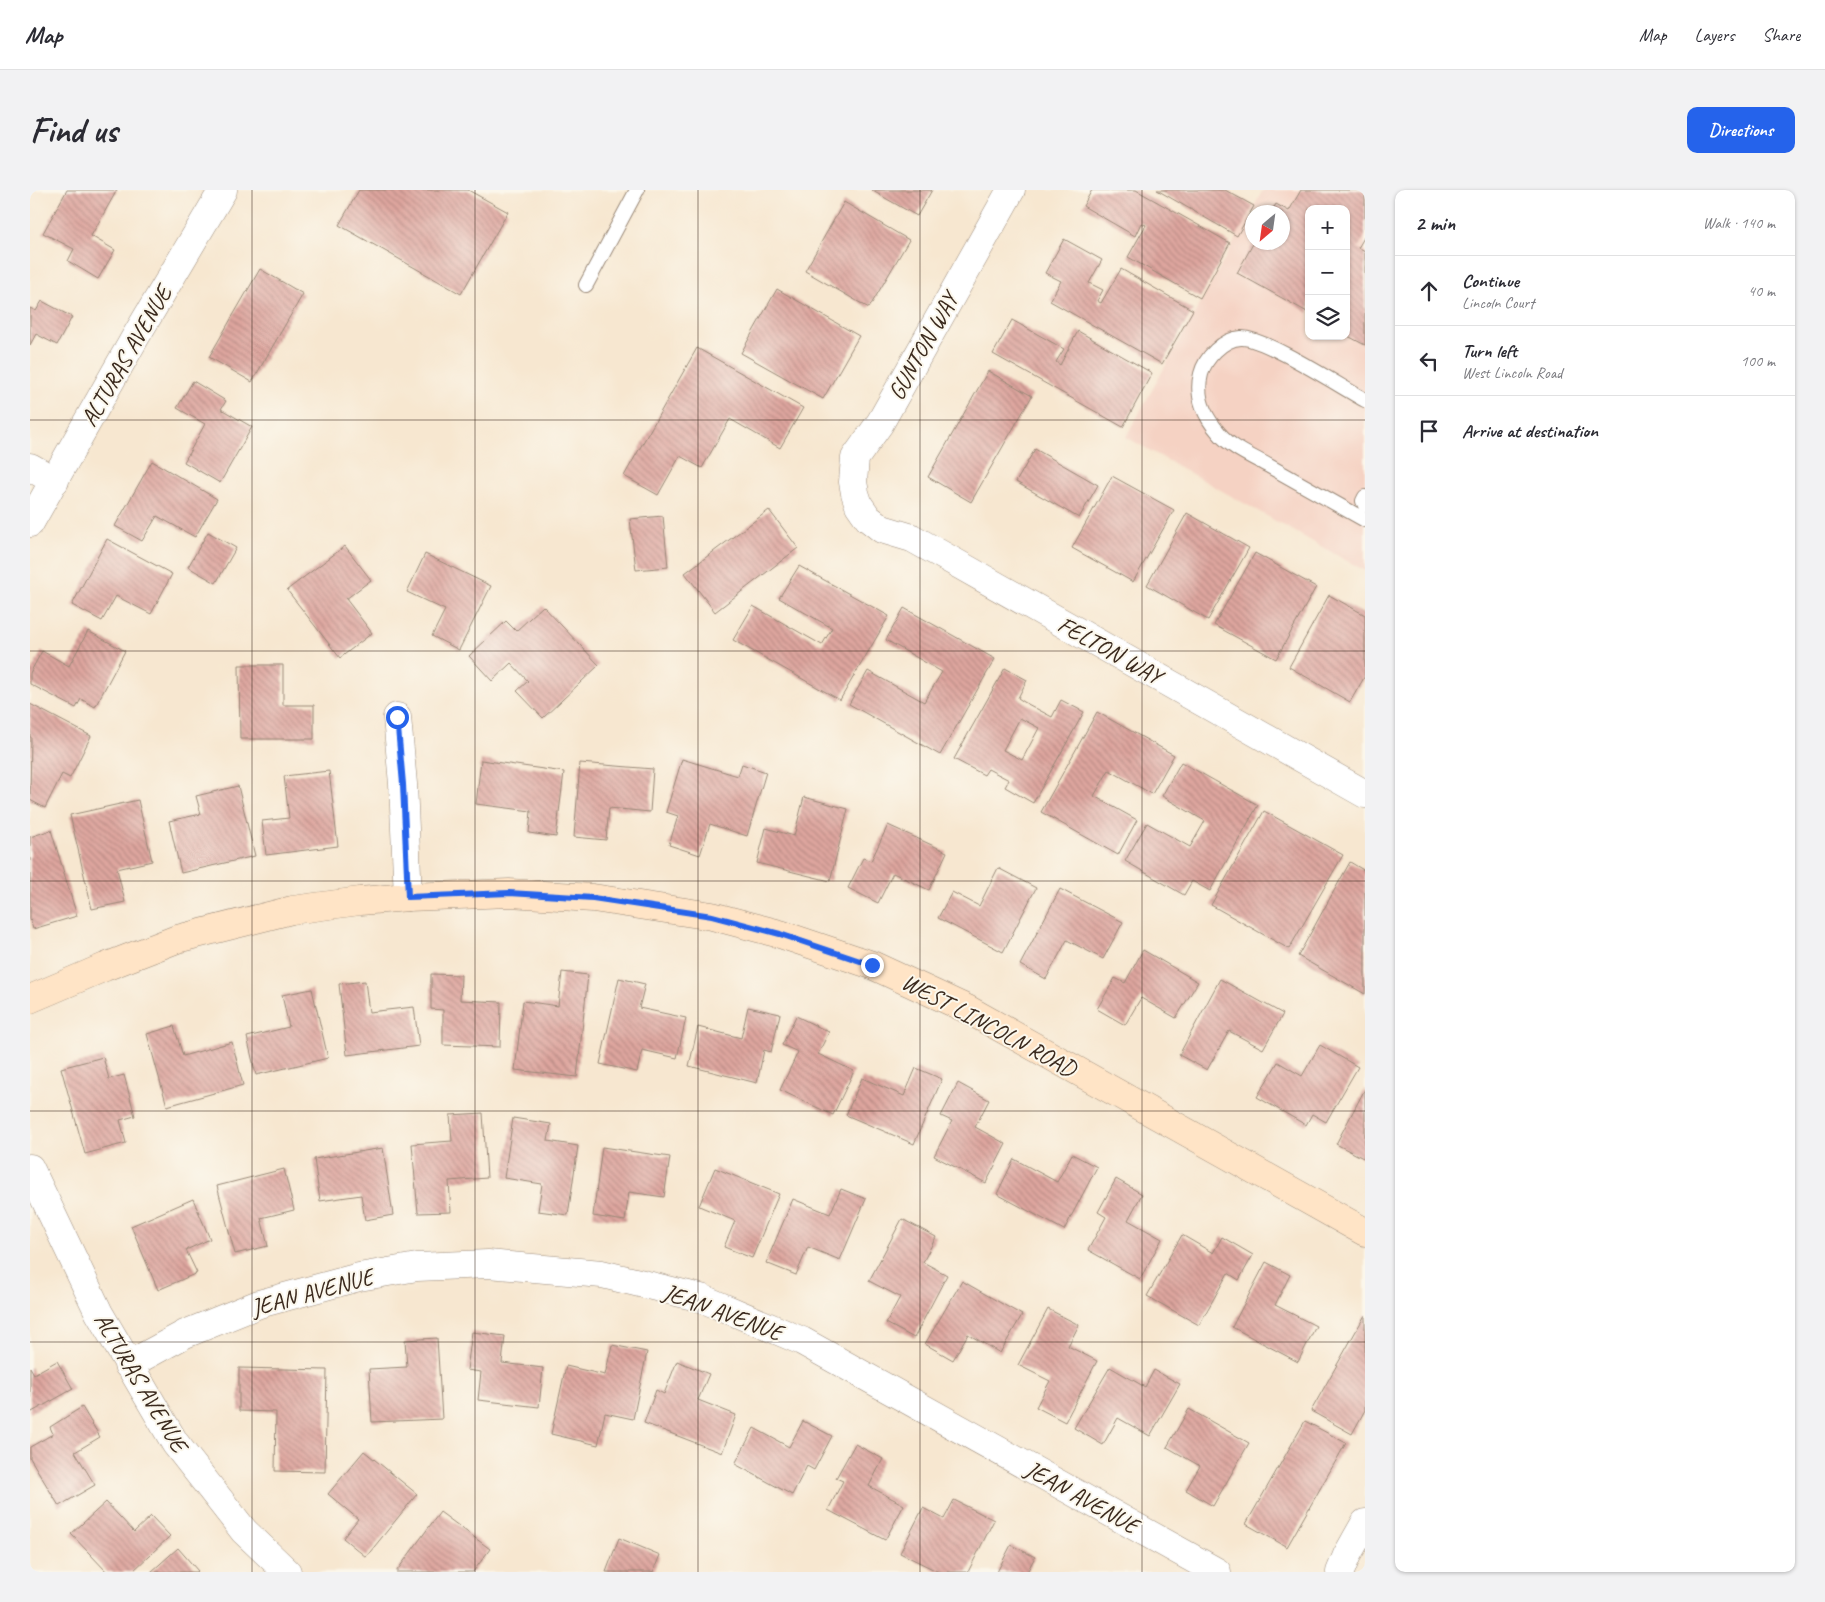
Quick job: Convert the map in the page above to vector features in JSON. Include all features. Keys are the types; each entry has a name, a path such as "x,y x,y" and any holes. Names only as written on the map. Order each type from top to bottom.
{"street":[{"name":"ALTURAS AVENUE","path":"30,523 136,336 223,190"},
{"name":"GUNTON WAY","path":"860,505 853,482 855,458 880,423 1011,190"},
{"path":"30,467 55,481"},
{"name":"FELTON WAY","path":"860,505 868,518 882,529 912,538 1365,794"},
{"path":"397,717 403,784 408,897"},
{"name":"WEST LINCOLN ROAD","path":"30,999 177,939 292,910 360,901 509,893 593,898 712,916 780,934 872,965 967,1009 1365,1232"},
{"name":"ALTURAS AVENUE","path":"30,1168 99,1313 175,1443 244,1531 287,1572"},
{"name":"JEAN AVENUE","path":"128,1364 185,1334 259,1304 359,1277 417,1267 488,1264 602,1274 701,1298 802,1341 1217,1572"},
{"path":"1340,1572 1365,1523"}],"lane":[{"path":"586,285 637,190"},
{"path":"1365,400 1264,343 1241,338 1226,342 1211,355 1201,374 1199,396 1206,417 1220,435 1242,450 1365,520"},
{"path":"1365,497 1363,501 1365,505"}],"shaded area":[{"path":"1263,190 1365,190 1365,571 1126,437 1245,222 1245,250 1290,250 1290,205 1255,205"}],"building":[{"path":"67,190 117,190 91,236 115,250 98,279 68,261 74,249 43,233"},
{"path":"359,190 468,190 508,212 461,294 339,225"},
{"path":"871,190 932,190 917,216"},
{"path":"1092,190 1136,190 1230,243 1200,298 1128,257 1146,225 1141,223 1135,236 1083,206"},
{"path":"1157,190 1225,190 1252,205 1245,205 1245,222 1237,236"},
{"path":"1301,190 1365,190 1365,236 1358,248 1365,252 1365,345 1350,337 1350,205 1305,205 1305,311 1237,273 1250,250 1290,250 1290,209"},
{"path":"844,202 909,240 869,308 805,271"},
{"path":"1064,239 1102,260 1089,283 1103,290 1097,301 1101,303 1121,269 1193,310 1162,364 1050,301 1061,281 1045,273"},
{"path":"260,269 303,294 252,382 209,357"},
{"path":"777,289 859,336 823,399 741,353"},
{"path":"42,301 72,317 57,345 36,334 30,345 30,308 36,311"},
{"path":"1012,320 1064,349 1056,362 1060,365 1078,331 1152,373 1123,427 993,354"},
{"path":"697,348 803,408 780,448 730,419 702,468 680,456 658,495 624,476"},
{"path":"988,371 1032,396 971,502 928,477"},
{"path":"193,381 226,401 221,409 252,427 220,483 184,462 205,424 177,408"},
{"path":"1035,449 1098,485 1079,518 1016,482"},
{"path":"152,461 217,499 195,537 157,516 142,541 115,526"},
{"path":"1112,476 1174,510 1133,582 1072,548"},
{"path":"769,510 798,548 715,612 685,573"},
{"path":"1187,513 1249,548 1208,620 1147,585"},
{"path":"663,516 668,567 636,570 630,519"},
{"path":"208,532 236,548 216,583 188,567"},
{"path":"107,539 172,574 151,614 116,596 102,621 72,605"},
{"path":"345,546 371,580 346,599 372,633 340,658 287,590"},
{"path":"1255,553 1316,587 1276,659 1214,625"},
{"path":"425,554 491,586 459,650 432,636 445,610 407,592"},
{"path":"799,566 889,616 840,700 733,640 753,606 822,645 832,628 779,598"},
{"path":"1329,595 1365,615 1365,676 1350,702 1289,667"},
{"path":"543,606 599,665 543,718 517,691 528,681 511,663 492,681 469,656 506,621 516,631"},
{"path":"904,608 995,659 940,755 849,704 868,671 924,702 942,672 886,640"},
{"path":"88,631 125,651 95,707 81,699 76,708 30,684 30,673 42,651 69,666"},
{"path":"239,665 283,665 283,705 314,705 314,739 240,739"},
{"path":"1005,668 1027,680 1018,698 1024,702 1052,717 1061,700 1084,712 1033,803 1005,787 1009,780 988,769 984,775 954,759","holes":["1020,718 1039,728 1022,760 1003,750"]},
{"path":"30,704 91,736 70,778 62,774 45,808 30,800"},
{"path":"1097,712 1174,755 1152,794 1109,770 1094,796 1137,820 1118,855 1041,812"},
{"path":"682,759 738,776 742,764 766,772 747,836 710,824 700,855 669,845 678,816 666,812"},
{"path":"481,760 564,772 556,837 529,833 531,811 476,804"},
{"path":"1181,762 1258,805 1210,891 1192,881 1184,895 1125,861 1147,823 1190,847 1205,821 1162,796"},
{"path":"580,763 653,769 650,812 609,808 606,840 574,837"},
{"path":"329,771 338,846 266,855 262,821 289,818 284,776"},
{"path":"238,786 255,856 181,873 169,821 201,814 196,796"},
{"path":"804,797 848,809 830,881 757,863 766,828 794,836"},
{"path":"138,800 152,861 117,869 125,902 92,909 70,815"},
{"path":"1264,811 1343,855 1289,949 1211,905"},
{"path":"888,825 947,852 929,890 893,873 878,903 848,888 863,858 871,861"},
{"path":"51,830 77,916 33,929 30,919 30,837"},
{"path":"1350,862 1365,871 1365,994 1298,956"},
{"path":"998,868 1036,888 1003,952 938,918 952,892 979,906"},
{"path":"1060,889 1123,922 1103,959 1067,940 1046,979 1020,965"},
{"path":"1143,950 1198,982 1176,1018 1141,998 1125,1025 1097,1009 1115,978 1125,983"},
{"path":"562,972 588,975 577,1077 515,1070 523,1001 558,1006"},
{"path":"431,974 461,975 460,1000 501,1002 500,1047 443,1045 443,1010 431,1009"},
{"path":"619,978 645,984 639,1008 686,1018 677,1058 642,1050 637,1072 600,1064"},
{"path":"1220,979 1283,1014 1263,1049 1229,1031 1207,1070 1179,1055"},
{"path":"365,981 369,1012 414,1007 419,1046 347,1055 339,984"},
{"path":"312,989 328,1058 256,1075 247,1037 289,1027 282,995"},
{"path":"748,1007 780,1014 771,1052 764,1050 757,1083 689,1066 698,1027 741,1038"},
{"path":"796,1016 829,1032 818,1054 854,1071 833,1115 780,1090 798,1052 782,1045"},
{"path":"174,1026 183,1056 232,1042 243,1085 167,1106 147,1034"},
{"path":"1320,1045 1358,1067 1326,1122 1312,1114 1306,1125 1257,1097 1278,1062 1302,1076"},
{"path":"103,1057 109,1079 124,1075 135,1116 120,1120 126,1143 85,1154 61,1068"},
{"path":"916,1068 942,1079 914,1144 846,1115 862,1078 904,1096"},
{"path":"958,1083 989,1100 975,1127 1006,1144 986,1183 934,1156 952,1121 941,1116"},
{"path":"1365,1089 1365,1154 1363,1158 1336,1144"},
{"path":"483,1113 487,1178 449,1181 451,1212 418,1213 412,1144 452,1141 450,1115"},
{"path":"513,1118 551,1124 548,1141 578,1146 568,1215 538,1211 542,1184 504,1178"},
{"path":"602,1147 670,1157 664,1197 629,1192 625,1221 593,1216"},
{"path":"383,1148 393,1215 365,1220 361,1195 320,1201 314,1159"},
{"path":"1072,1154 1097,1167 1064,1230 997,1194 1014,1159 1057,1182"},
{"path":"715,1168 779,1194 752,1258 724,1247 735,1221 699,1206"},
{"path":"284,1169 294,1210 261,1218 268,1246 235,1254 217,1186"},
{"path":"1116,1179 1142,1194 1128,1220 1162,1239 1140,1279 1088,1250 1106,1217 1098,1212"},
{"path":"841,1189 866,1199 840,1260 808,1247 796,1275 766,1263 793,1199 830,1214"},
{"path":"193,1199 210,1239 186,1250 197,1273 158,1290 131,1226"},
{"path":"902,1219 936,1237 923,1262 947,1275 914,1338 886,1323 900,1297 869,1281"},
{"path":"1182,1235 1213,1253 1222,1237 1253,1255 1239,1280 1228,1273 1199,1325 1147,1296"},
{"path":"1266,1262 1290,1275 1275,1305 1316,1326 1298,1362 1232,1327"},
{"path":"962,1281 1022,1315 1000,1353 968,1334 953,1360 925,1344"},
{"path":"1048,1309 1079,1325 1068,1346 1097,1361 1065,1422 1036,1407 1050,1381 1018,1365"},
{"path":"1365,1315 1365,1410 1352,1434 1311,1411"},
{"path":"472,1332 505,1336 502,1363 543,1368 539,1407 478,1400 481,1372 467,1370"},
{"path":"437,1338 442,1419 372,1422 369,1369 407,1367 405,1340"},
{"path":"612,1345 647,1352 633,1419 605,1413 598,1445 551,1434 566,1366 605,1375"},
{"path":"57,1361 73,1389 30,1413 30,1367 34,1374"},
{"path":"677,1361 709,1374 698,1400 736,1415 722,1453 644,1423 656,1390 664,1394"},
{"path":"1110,1367 1145,1387 1154,1370 1180,1384 1150,1436 1118,1418 1103,1445 1074,1428"},
{"path":"239,1368 327,1370 325,1472 275,1471 276,1412 239,1411"},
{"path":"82,1407 100,1437 75,1452 95,1485 59,1506 30,1458 30,1447 53,1434 50,1427"},
{"path":"1189,1409 1249,1443 1213,1506 1186,1490 1200,1466 1167,1447"},
{"path":"803,1421 832,1436 814,1470 807,1466 792,1495 735,1464 754,1428 789,1447"},
{"path":"1305,1421 1346,1443 1287,1547 1246,1524"},
{"path":"855,1444 883,1459 869,1486 904,1505 885,1540 828,1510 843,1481 836,1478"},
{"path":"364,1451 417,1494 366,1557 343,1538 358,1519 328,1494"},
{"path":"954,1500 994,1520 968,1572 939,1572 900,1553 923,1508 944,1519"},
{"path":"106,1502 134,1532 151,1516 170,1536 132,1572 107,1572 71,1534"},
{"path":"440,1512 490,1549 473,1572 396,1572"},
{"path":"619,1538 660,1555 653,1572 606,1572"},
{"path":"1011,1545 1035,1557 1027,1572 997,1572"},
{"path":"178,1548 197,1572 151,1572"}],"route":[{"path":"397,717 403,784 408,897 509,893 593,898 712,916 780,934 872,965"}]}
